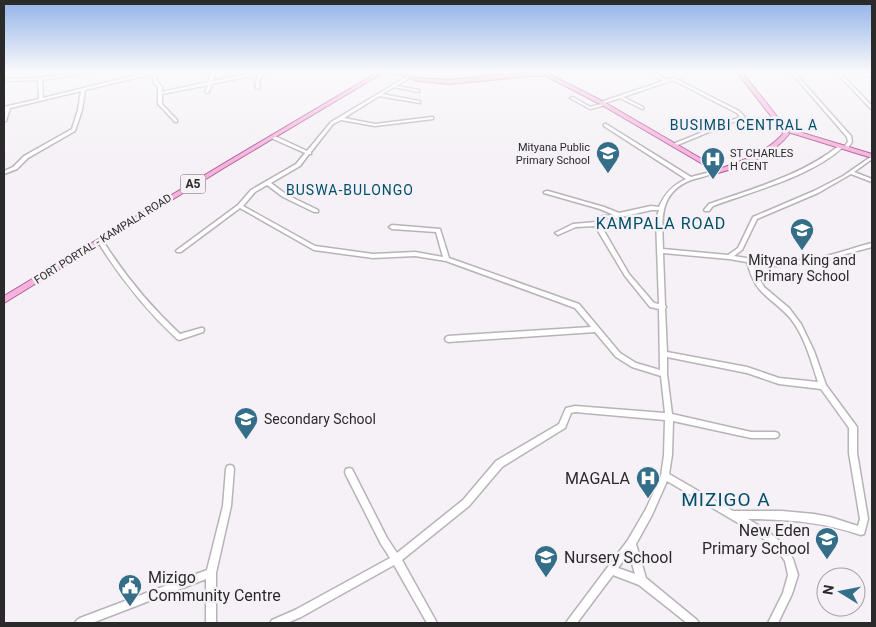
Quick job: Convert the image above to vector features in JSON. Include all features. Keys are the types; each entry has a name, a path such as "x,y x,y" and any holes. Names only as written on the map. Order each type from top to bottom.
{"main road":[{"name":"FORT PORTAL - KAMPALA ROAD","path":"4,300 336,100"},
{"path":"596,100 675,144 718,171 763,154 774,147 786,134 761,100"},
{"path":"784,129 844,146 872,157"}],"street":[{"path":"4,121 6,107 35,100"},
{"path":"4,173 16,168 26,157 74,130 81,100"},
{"path":"160,100 160,104 176,121"},
{"path":"179,252 240,206 253,191 294,168 309,153 332,123 369,100"},
{"path":"409,100 419,102"},
{"path":"576,100 590,108 612,100"},
{"path":"627,100 642,108"},
{"path":"675,144 743,116 715,100"},
{"path":"707,210 711,205 775,181 832,156 850,142 849,137 816,100"},
{"path":"339,118 375,125 432,118"},
{"path":"605,125 690,179"},
{"path":"273,137 309,153"},
{"path":"729,257 740,248 755,218 817,193 852,173 872,157"},
{"path":"571,623 631,543 649,512 664,476 668,455 669,417 664,374 659,219 664,200 676,186 690,179 718,171"},
{"path":"852,173 872,181"},
{"path":"268,183 285,196 316,211"},
{"path":"546,192 602,208 619,216"},
{"path":"240,206 314,248 374,256 415,254 446,259 577,306 584,312 618,355 634,364 664,374"},
{"path":"558,233 575,225 597,224 605,217 619,216 651,208 661,209"},
{"path":"597,224 627,275 652,305 663,307"},
{"path":"392,227 438,230 446,259"},
{"path":"101,242 144,303 179,337 201,330"},
{"path":"660,251 700,256 729,257 776,264 812,261 872,244"},
{"path":"733,516 793,515 850,526 861,530 864,519 853,453 853,427 823,386 798,324 782,306 761,289 749,261"},
{"path":"448,339 596,328"},
{"path":"664,354 747,370 779,381 823,386"},
{"path":"274,623 298,614 396,559 466,503 499,464 562,426 569,410 669,417 751,434 775,435"},
{"path":"211,623 211,573 227,506 230,469"},
{"path":"348,472 384,541 432,623"},
{"path":"664,476 763,533 780,547 790,559 793,575 787,594 773,623"},
{"path":"631,543 642,581"},
{"path":"611,570 642,581 694,623"},
{"path":"80,623 211,573"}],"place":[{"name":"Mityana Public Primary School","path":"608,174"},
{"name":"ST CHARLES H CENT","path":"713,180"},
{"name":"Mityana King and Primary School","path":"802,251"},
{"name":"Secondary School","path":"246,440"},
{"name":"MAGALA","path":"648,499"},
{"name":"New Eden Primary School","path":"827,560"},
{"name":"Nursery School","path":"546,578"},
{"name":"Mizigo Community Centre","path":"130,607"}],"district":[{"name":"BUSIMBI CENTRAL A","path":"744,125"},
{"name":"BUSWA-BULONGO","path":"350,190"},
{"name":"KAMPALA ROAD","path":"661,223"},
{"name":"MIZIGO A","path":"726,499"}]}
